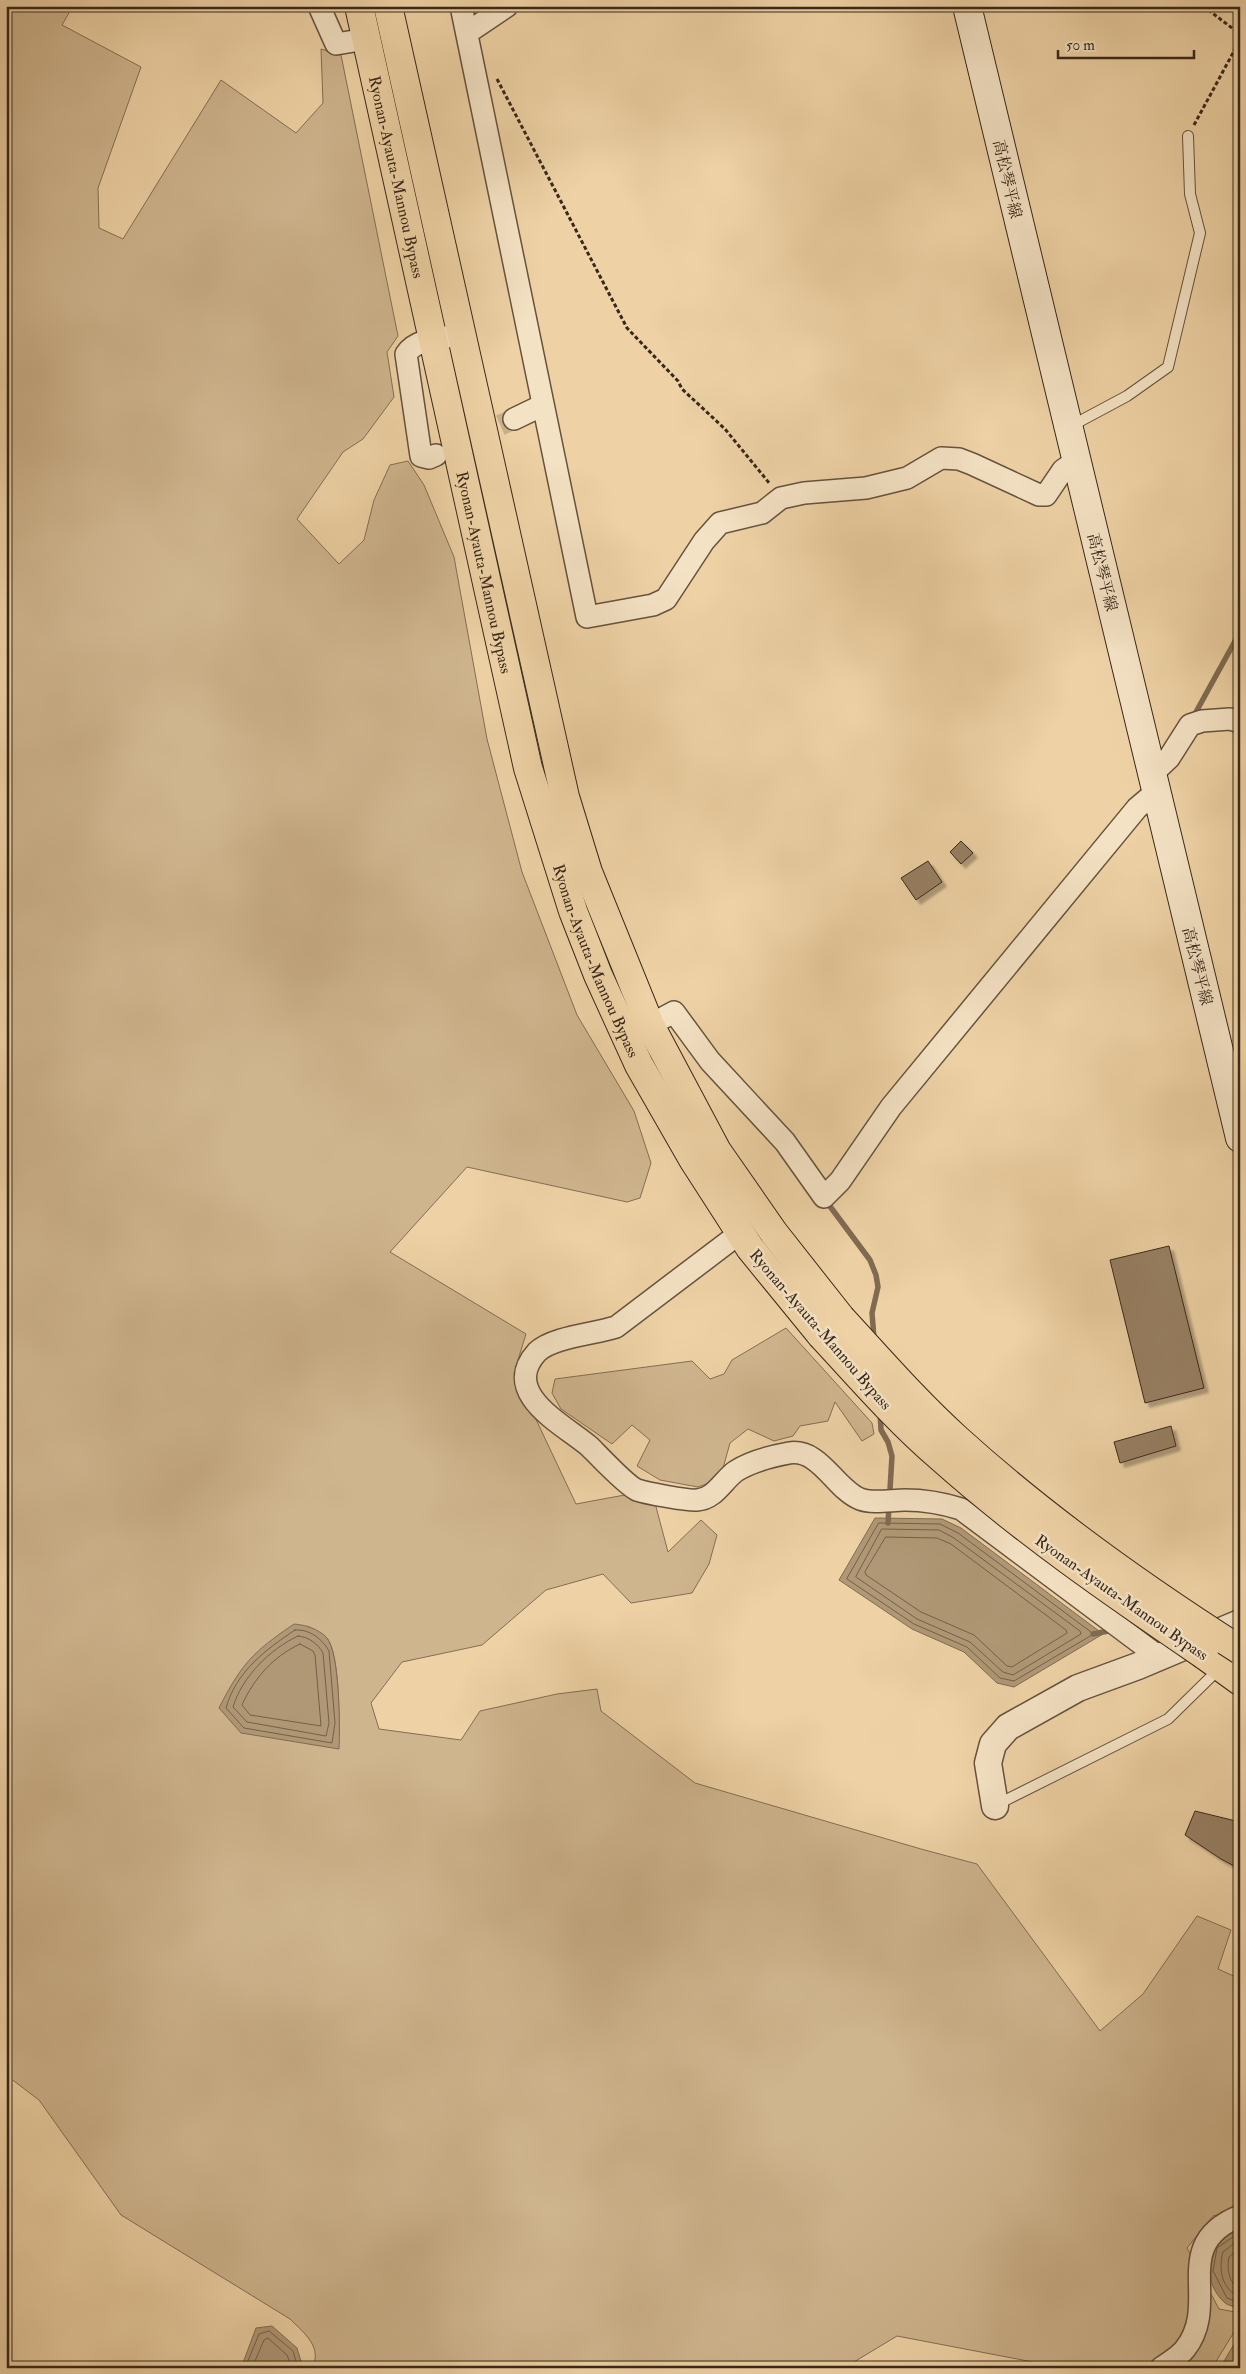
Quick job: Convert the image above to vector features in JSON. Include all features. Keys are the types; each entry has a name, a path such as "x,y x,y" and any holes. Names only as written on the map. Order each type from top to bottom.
{"highway":[{"name":"Ryonan-Ayauta-Mannou Bypass","path":"358,6 528,768 573,912 598,975 639,1065 694,1161 740,1233 831,1326 1021,1494 1085,1544 1188,1617 1229,1661"},
{"name":"Ryonan-Ayauta-Mannou Bypass","path":"388,6 460,335 565,797 592,881 650,1025 717,1151 774,1234 831,1326 892,1413 1003,1511 1068,1562 1229,1661"}],"main road":[{"name":"高松琴平線","path":"967,6 1240,1138"}],"street":[{"path":"319,6 336,44 366,39"},
{"path":"461,6 587,616 653,605 666,599 704,541 720,523 762,513 781,498 804,493 866,488 907,478 941,458 966,461 1039,495 1046,495 1063,470 1076,461"},
{"path":"467,33 507,6"},
{"path":"436,455 429,458 421,456 406,354 417,343 460,335"},
{"path":"514,419 543,405"},
{"path":"650,1025 674,1012 710,1062 785,1142 824,1197 840,1181 904,1091 1137,808 1190,725 1202,720 1230,719 1240,722"},
{"path":"740,1233 616,1327 598,1333 552,1342 538,1352 529,1367 526,1381 532,1398 544,1412 587,1444 636,1489 698,1500 713,1494 736,1472 754,1463 792,1452 814,1459 847,1492 861,1500 942,1502 961,1509 1159,1657"},
{"path":"995,1806 988,1763 993,1744 1008,1727 1078,1688 1240,1623"},
{"path":"1161,2368 1184,2350 1193,2337 1198,2319 1202,2247 1208,2236 1240,2216"}],"lane":[{"path":"1068,428 1127,396 1168,367 1200,233 1190,194 1188,136"},
{"path":"995,1806 1168,1719 1229,1661"}],"path":[{"path":"1203,6 1240,34"},
{"path":"1188,136 1240,40"},
{"path":"493,71 626,328 678,381 682,389 725,430 781,498"}],"shaded area":[{"path":"6,6 73,6 62,25 141,67 98,188 99,228 123,239 221,80 296,133 323,103 321,49 341,55 398,336 387,352 394,397 363,439 343,452 297,519 339,564 364,540 374,500 390,465 408,461 424,485 454,557 487,739 522,872 577,1015 634,1111 651,1163 640,1198 627,1202 467,1167 390,1252 526,1334 514,1373 576,1504 630,1494 655,1503 668,1552 701,1520 717,1535 709,1564 692,1593 631,1603 603,1574 546,1590 482,1645 402,1662 371,1703 379,1729 461,1740 480,1711 557,1694 597,1689 601,1711 695,1783 977,1864 1100,2031 1143,1994 1197,1916 1231,1930 1218,1969 1236,1977 1240,1973 1240,2209 1213,2216 1187,2248 1219,2309 1235,2312 1239,2324 1212,2368 1059,2367 897,2336 844,2368 312,2368 315,2360 314,2347 306,2335 290,2319 121,2215 39,2100 6,2075","holes":["307,1626 327,1638 331,1646 337,1674 339,1709 338,1749"]},
{"path":"786,1328 872,1423 874,1434 862,1441 835,1402 828,1421 800,1426 793,1436 774,1441 748,1429 730,1443 720,1479 698,1487 660,1480 637,1466 650,1440 632,1425 612,1444 561,1409 552,1393 555,1379 692,1361 710,1379 724,1374 732,1360"}],"water":[{"path":"875,1518 942,1519 961,1528 1103,1634 1014,1687 997,1683 964,1652 912,1629 839,1580"},
{"path":"294,1624 316,1630 326,1637 331,1645 337,1673 339,1749 241,1733 219,1708 242,1669 258,1651"},
{"path":"1240,2227 1240,2310 1225,2303 1218,2295 1211,2281 1210,2260 1213,2245"},
{"path":"272,2326 297,2348 303,2368 241,2368 256,2328"},
{"path":"1240,2334 1240,2368 1220,2368"}],"building":[{"path":"961,841 973,853 961,864 950,852"},
{"path":"928,861 942,882 916,900 901,878"},
{"path":"1169,1246 1204,1388 1145,1403 1110,1260"},
{"path":"1171,1426 1176,1446 1120,1463 1114,1442"},
{"path":"1195,1811 1240,1822 1240,1869 1185,1835"}],"waterway":[{"path":"1196,712 1240,632"},
{"path":"833,1200 829,1205 870,1260 876,1275 878,1287 872,1313 874,1338"},
{"path":"880,1412 881,1430 888,1442 892,1456 888,1523"},
{"path":"1093,1634 1108,1631"}],"tunnel":[{"path":"471,438 514,419"}]}
